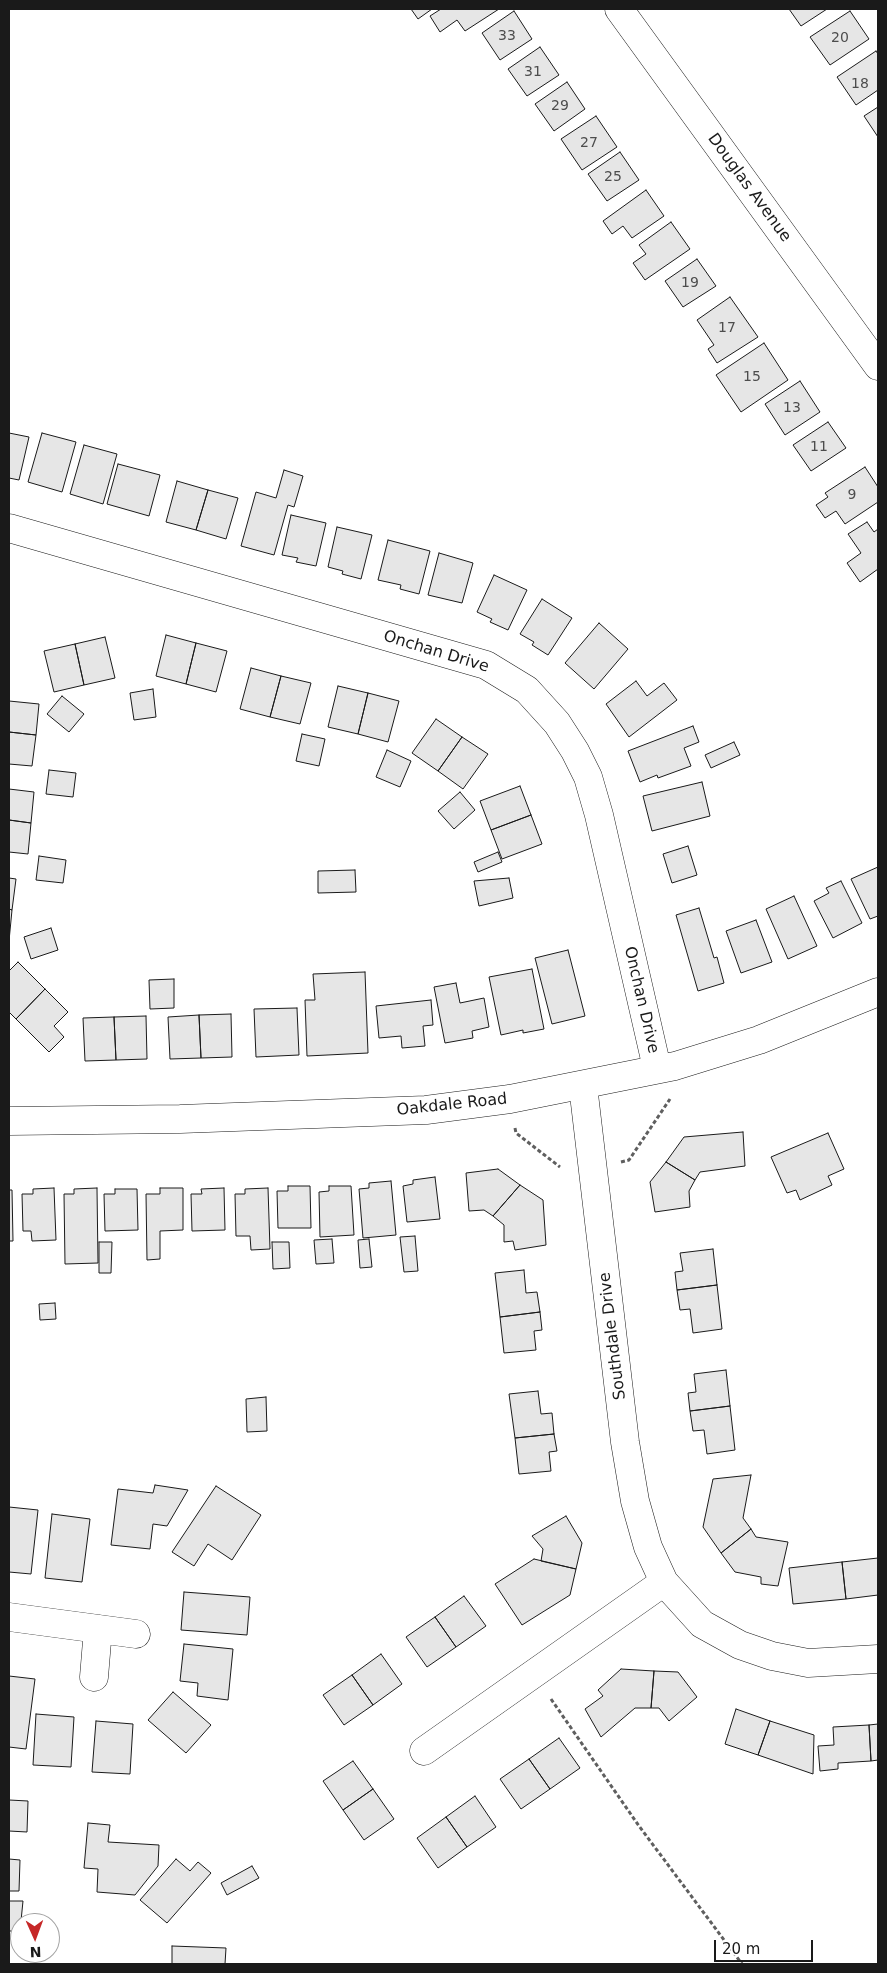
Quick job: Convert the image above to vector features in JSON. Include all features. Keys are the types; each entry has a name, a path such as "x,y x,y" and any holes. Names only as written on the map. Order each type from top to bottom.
{"street":[{"name":"Douglas Avenue","path":"619,9 878,366"},
{"name":"Onchan Drive","path":"9,528 486,665 527,690 557,722 588,777 599,815 657,1068"},
{"name":"Oakdale Road","path":"9,1120 180,1119 426,1110 510,1099 583,1086 657,1068 675,1066 759,1040 878,992"},
{"name":"Southdale Drive","path":"583,1086 624,1432 635,1501 648,1547 664,1582 702,1624 740,1645 772,1656 808,1663 878,1659"},
{"path":"424,1751 664,1582"},
{"path":"9,1617 136,1634"},
{"path":"94,1677 98,1629"}],"path":[{"path":"534,1674 639,1826 742,1964"}],"building":[{"path":"411,9 432,9 418,19"},
{"path":"441,9 499,9 465,31 457,20 440,32 430,16"},
{"path":"789,9 827,9 801,26"},
{"path":"514,11 532,39 500,60 482,33"},
{"path":"850,11 869,39 830,65 810,37"},
{"path":"540,47 559,75 527,96 508,69"},
{"path":"876,51 878,54 878,90 856,105 837,77"},
{"path":"567,82 585,109 554,131 535,104"},
{"path":"878,107 878,137 864,116"},
{"path":"596,116 617,147 582,170 561,139"},
{"path":"620,152 639,180 607,201 588,174"},
{"path":"646,190 664,216 632,238 623,226 612,234 603,221"},
{"path":"671,222 690,249 645,280 633,263 646,254 639,245"},
{"path":"697,259 716,286 683,307 665,281"},
{"path":"730,297 758,337 717,363 708,349 714,345 697,320"},
{"path":"764,343 788,380 741,412 716,375"},
{"path":"800,381 820,412 785,435 765,404"},
{"path":"828,422 846,448 811,471 793,445"},
{"path":"9,433 29,437 19,480 9,478"},
{"path":"42,433 76,442 62,492 28,482"},
{"path":"84,445 117,454 103,504 70,494"},
{"path":"118,464 160,475 149,516 107,504"},
{"path":"865,467 878,487 878,502 845,524 836,511 825,518 816,505 828,497 825,493"},
{"path":"284,470 303,476 294,507 288,505 274,555 241,546 256,492 276,498"},
{"path":"177,481 208,490 196,530 166,522"},
{"path":"208,490 238,498 226,539 196,530"},
{"path":"291,515 326,523 316,566 296,562 298,558 282,555"},
{"path":"867,522 874,532 878,529 878,569 860,582 847,563 861,553 848,534"},
{"path":"337,527 372,535 361,579 342,574 343,571 328,567"},
{"path":"388,540 430,551 419,594 400,589 401,585 378,580"},
{"path":"439,553 473,563 462,603 428,595"},
{"path":"494,575 527,590 508,630 490,622 492,619 477,612"},
{"path":"542,599 572,618 548,655 532,645 534,642 520,634"},
{"path":"599,623 628,649 594,689 565,663"},
{"path":"166,635 196,643 186,684 156,676"},
{"path":"105,637 115,678 84,685 75,644"},
{"path":"196,643 227,651 216,692 186,684"},
{"path":"75,644 84,685 54,692 44,651"},
{"path":"251,668 281,676 270,717 240,709"},
{"path":"281,676 311,683 300,724 270,717"},
{"path":"636,681 647,696 664,683 677,700 629,737 606,704"},
{"path":"338,686 368,693 358,734 328,727"},
{"path":"153,689 156,717 134,720 130,693"},
{"path":"368,693 399,701 388,742 358,734"},
{"path":"62,696 84,714 69,732 47,714"},
{"path":"9,701 39,704 36,735 9,732"},
{"path":"436,719 462,737 438,771 412,753"},
{"path":"693,726 699,742 684,748 691,766 658,778 657,775 640,782 628,751"},
{"path":"9,732 36,735 32,766 9,764"},
{"path":"302,734 325,739 319,766 296,761"},
{"path":"462,737 488,754 463,789 438,771"},
{"path":"734,742 740,755 711,768 705,755"},
{"path":"387,750 411,761 400,787 376,777"},
{"path":"49,770 76,773 73,797 46,794"},
{"path":"702,782 710,816 652,831 643,796"},
{"path":"520,786 531,815 491,830 480,801"},
{"path":"9,789 34,792 31,823 9,820"},
{"path":"460,792 475,810 454,829 438,811"},
{"path":"531,815 542,844 502,859 491,830"},
{"path":"9,820 31,823 28,854 9,852"},
{"path":"688,846 697,875 672,883 663,854"},
{"path":"498,852 502,862 478,872 474,862"},
{"path":"39,856 66,860 63,883 36,880"},
{"path":"878,867 878,916 870,919 851,879"},
{"path":"355,870 356,892 318,893 318,871"},
{"path":"9,878 16,879 12,910 9,909"},
{"path":"509,878 513,898 479,906 474,881"},
{"path":"841,881 862,923 833,938 814,901 829,893 826,888"},
{"path":"794,896 817,946 788,959 766,909"},
{"path":"699,908 714,958 717,957 724,983 698,991 676,915"},
{"path":"9,909 12,910 9,941"},
{"path":"756,920 772,962 741,973 726,931"},
{"path":"51,928 58,950 31,959 24,937"},
{"path":"568,950 585,1016 552,1024 535,958"},
{"path":"18,962 45,989 16,1019 9,1012 9,971"},
{"path":"532,969 544,1029 523,1033 523,1030 501,1035 489,977"},
{"path":"365,972 368,1053 307,1056 305,1000 315,1000 313,974"},
{"path":"174,979 174,1008 150,1009 149,980"},
{"path":"456,983 460,1003 484,998 489,1027 472,1031 473,1038 445,1043 434,987"},
{"path":"45,989 68,1012 54,1026 64,1037 49,1052 16,1019"},
{"path":"431,1000 433,1025 423,1026 425,1046 402,1048 401,1036 379,1038 376,1006"},
{"path":"297,1008 299,1055 256,1057 254,1009"},
{"path":"231,1014 232,1057 201,1058 199,1015"},
{"path":"199,1015 201,1058 170,1059 168,1017"},
{"path":"146,1016 147,1059 116,1060 114,1017"},
{"path":"114,1017 116,1060 85,1061 83,1018"},
{"path":"743,1132 745,1166 700,1172 695,1180 666,1162 684,1137"},
{"path":"828,1133 844,1169 828,1176 832,1185 800,1200 796,1190 787,1193 771,1157"},
{"path":"666,1162 695,1180 689,1191 690,1207 655,1212 650,1182"},
{"path":"498,1169 520,1185 493,1216 484,1210 469,1211 466,1173"},
{"path":"435,1177 440,1219 407,1222 403,1186 413,1184 413,1180"},
{"path":"391,1181 396,1235 363,1238 359,1189 369,1188 369,1183"},
{"path":"520,1185 543,1200 546,1245 515,1250 513,1241 504,1242 504,1225 493,1216"},
{"path":"288,1186 310,1186 311,1228 278,1228 277,1191 288,1191"},
{"path":"329,1186 351,1186 354,1235 320,1237 319,1192 329,1191"},
{"path":"54,1188 56,1240 32,1241 31,1231 23,1231 22,1194 33,1194 33,1189"},
{"path":"97,1188 98,1263 65,1264 64,1194 74,1194 74,1189"},
{"path":"160,1188 183,1188 183,1230 160,1231 160,1259 147,1260 146,1194 160,1194"},
{"path":"224,1188 225,1230 192,1231 191,1194 202,1194 201,1189"},
{"path":"268,1188 270,1249 251,1250 250,1236 236,1236 235,1194 245,1194 245,1189"},
{"path":"115,1189 137,1189 138,1230 105,1231 104,1194 115,1194"},
{"path":"9,1190 12,1190 13,1241 9,1241"},
{"path":"415,1236 418,1271 404,1272 400,1237"},
{"path":"332,1239 334,1263 316,1264 314,1240"},
{"path":"369,1239 372,1267 360,1268 358,1240"},
{"path":"99,1242 112,1242 111,1273 99,1273"},
{"path":"272,1242 289,1242 290,1268 273,1269"},
{"path":"713,1249 717,1285 677,1290 675,1272 683,1271 680,1253"},
{"path":"524,1270 526,1293 537,1292 540,1312 500,1317 495,1273"},
{"path":"717,1285 722,1329 693,1333 690,1309 680,1310 677,1290"},
{"path":"55,1303 56,1319 40,1320 39,1304"},
{"path":"540,1312 542,1330 534,1331 536,1350 504,1353 500,1317"},
{"path":"726,1370 730,1406 690,1411 688,1393 696,1392 694,1374"},
{"path":"538,1391 541,1414 552,1413 554,1434 515,1438 509,1394"},
{"path":"266,1397 267,1431 247,1432 246,1399"},
{"path":"730,1406 735,1450 707,1454 704,1430 693,1431 690,1411"},
{"path":"554,1434 557,1451 549,1452 551,1471 519,1474 515,1438"},
{"path":"751,1475 743,1518 751,1529 721,1553 703,1527 713,1479"},
{"path":"155,1485 188,1490 167,1526 153,1524 150,1549 111,1545 118,1489 153,1493"},
{"path":"216,1486 261,1515 232,1560 208,1544 194,1566 172,1552"},
{"path":"9,1507 38,1510 31,1574 9,1572"},
{"path":"52,1514 90,1519 82,1582 45,1578"},
{"path":"566,1516 582,1543 576,1569 541,1561 543,1549 532,1536"},
{"path":"751,1529 756,1537 788,1542 778,1586 761,1584 761,1577 735,1572 721,1553"},
{"path":"878,1558 878,1595 846,1599 842,1562"},
{"path":"534,1559 576,1569 570,1595 522,1625 495,1584"},
{"path":"842,1562 846,1599 793,1604 789,1568"},
{"path":"184,1592 250,1597 247,1635 181,1630"},
{"path":"464,1596 486,1626 456,1647 435,1617"},
{"path":"435,1617 456,1647 427,1667 406,1637"},
{"path":"184,1644 233,1649 228,1700 197,1696 198,1683 180,1681"},
{"path":"381,1654 402,1684 373,1705 352,1675"},
{"path":"621,1669 654,1671 651,1708 635,1708 601,1737 585,1709 603,1696 598,1690"},
{"path":"654,1671 678,1672 697,1697 669,1721 659,1708 651,1708"},
{"path":"352,1675 373,1705 344,1725 323,1695"},
{"path":"9,1676 35,1679 26,1749 9,1747"},
{"path":"173,1692 211,1725 186,1753 148,1720"},
{"path":"736,1709 770,1721 758,1755 725,1744"},
{"path":"36,1714 74,1717 71,1767 33,1765"},
{"path":"96,1721 133,1724 130,1774 92,1772"},
{"path":"770,1721 814,1735 813,1774 758,1755"},
{"path":"878,1724 878,1760 871,1761 869,1725"},
{"path":"869,1725 871,1761 838,1763 838,1769 820,1771 818,1746 834,1745 833,1727"},
{"path":"559,1738 580,1768 550,1789 529,1759"},
{"path":"529,1759 550,1789 521,1809 500,1779"},
{"path":"353,1761 373,1789 343,1810 323,1781"},
{"path":"373,1789 394,1819 364,1840 343,1810"},
{"path":"475,1796 496,1827 467,1847 446,1817"},
{"path":"9,1800 28,1801 27,1832 9,1831"},
{"path":"446,1817 467,1847 438,1868 417,1838"},
{"path":"88,1823 110,1825 108,1842 159,1845 158,1866 135,1895 97,1892 98,1869 84,1868"},
{"path":"9,1859 20,1860 19,1891 9,1891"},
{"path":"176,1859 190,1871 198,1862 211,1873 167,1923 140,1900"},
{"path":"252,1866 259,1878 227,1895 221,1883"},
{"path":"9,1901 23,1901 22,1913 10,1913 9,1931"},
{"path":"172,1946 226,1948 225,1964 172,1964"}]}
